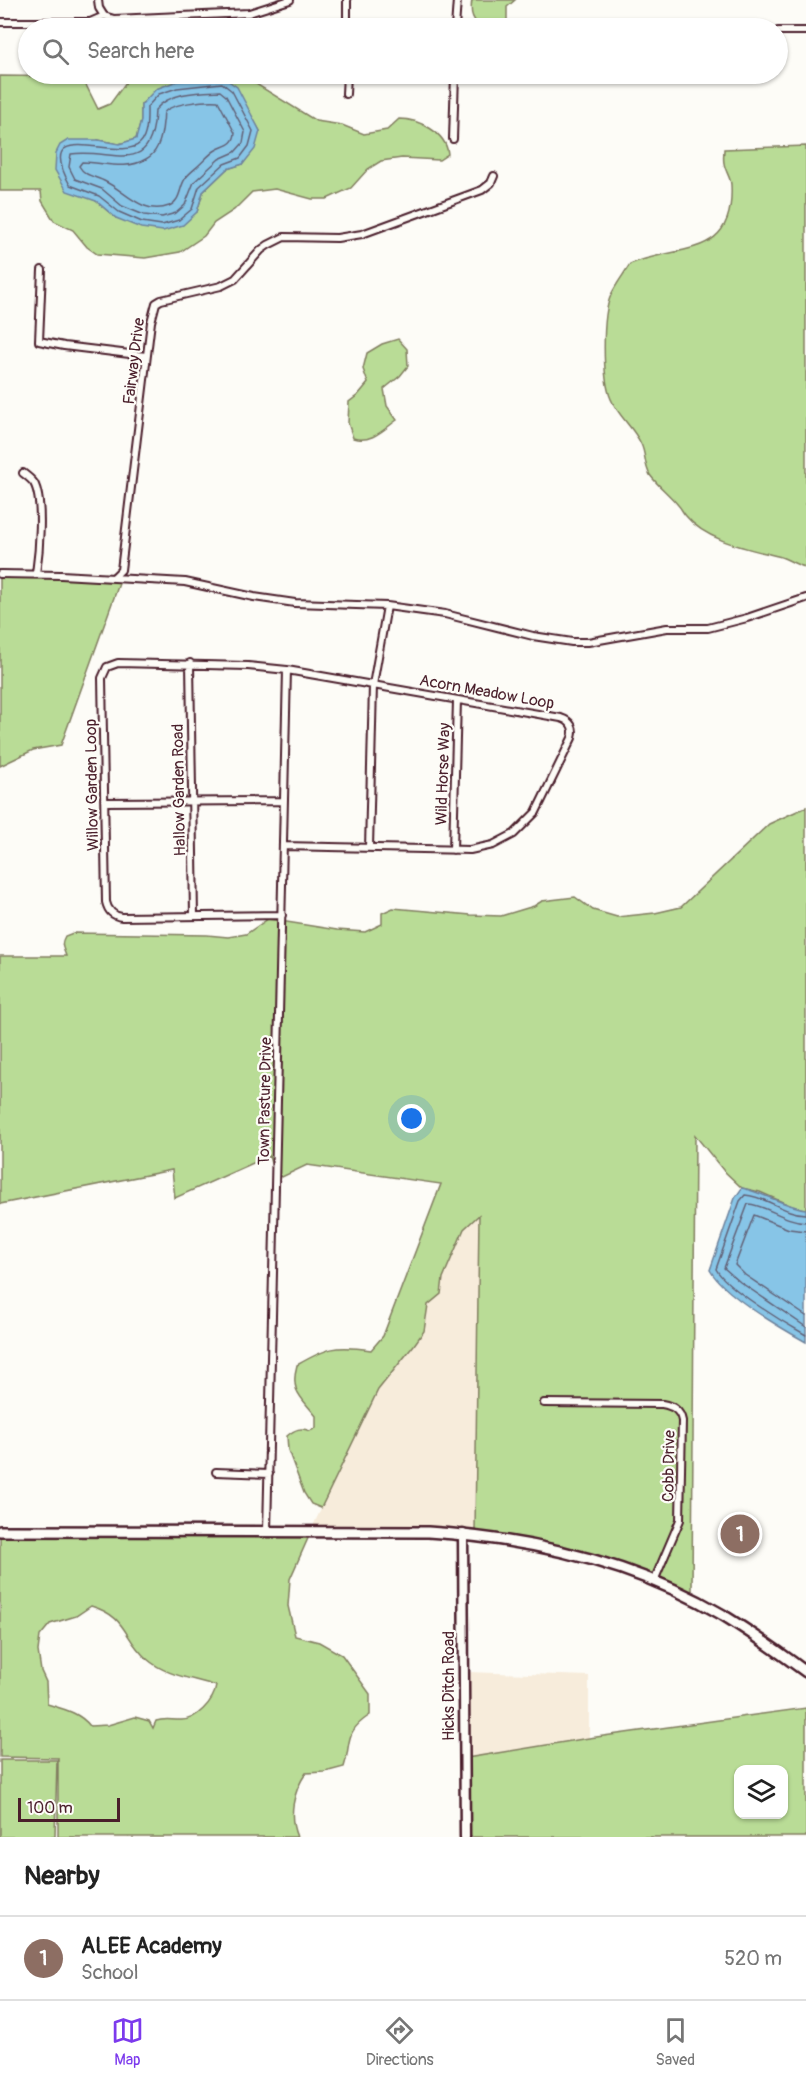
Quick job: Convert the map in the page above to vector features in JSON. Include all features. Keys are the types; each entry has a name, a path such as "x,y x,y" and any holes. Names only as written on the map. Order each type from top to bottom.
{"main road":[{"path":"0,1531 389,1531 463,1534 526,1543 612,1565 654,1581 723,1615 806,1672"}],"street":[{"path":"98,0 99,8 104,16"},
{"path":"136,18 249,13 290,0"},
{"path":"347,0 347,18"},
{"path":"456,18 457,0"},
{"path":"99,18 104,16 111,18"},
{"path":"0,22 18,22"},
{"path":"788,31 806,31"},
{"path":"346,84 346,94"},
{"path":"453,139 456,84"},
{"name":"Fairway Drive","path":"113,577 121,570 146,356 156,303 221,286 235,279 261,250 276,240 294,237 348,238 362,234 482,190 491,183 494,176"},
{"path":"42,270 39,341 146,356"},
{"path":"23,473 33,481 39,503 39,555 36,574"},
{"path":"0,574 113,577 201,584 254,597 295,603 387,606 445,614 533,636 572,642 588,642 667,628 708,628 806,598"},
{"path":"369,848 373,685 387,606"},
{"name":"Willow Garden Loop","path":"282,915 122,917 115,916 110,911 106,902 102,678 105,669 111,664 118,663 229,664 287,670"},
{"name":"Hallow Garden Road","path":"190,663 194,916"},
{"name":"Acorn Meadow Loop","path":"283,846 453,850 477,849 493,845 526,824 540,806 573,733 571,724 563,718 287,670"},
{"name":"Town Pasture Drive","path":"267,1532 287,670"},
{"name":"Wild Horse Way","path":"453,850 457,700"},
{"path":"105,802 284,801"},
{"name":"Cobb Drive","path":"544,1403 662,1404 673,1407 679,1412 682,1421 680,1520 654,1581"},
{"path":"216,1472 269,1474"},
{"name":"Hicks Ditch Road","path":"463,1534 465,1837"}],"shaded area":[{"path":"479,1214 475,1532 428,1528 312,1528 378,1390 414,1345 426,1321 428,1305 441,1294 443,1278 464,1229"},
{"path":"467,1672 589,1676 589,1738 467,1758"}],"green space":[{"path":"472,0 515,0 507,7 507,18 474,18"},
{"path":"0,76 18,76 18,84 86,84 98,109 110,104 125,84 172,84 141,104 141,121 136,139 119,144 98,140 96,201 116,218 197,212 203,192 227,169 243,164 260,131 251,115 199,84 256,84 316,121 342,125 364,134 387,130 399,119 414,121 437,133 446,146 448,154 439,160 402,158 381,161 368,169 351,188 327,199 312,199 275,189 252,192 234,210 214,223 204,236 180,252 145,258 97,254 87,247 73,230 54,221 42,201 41,191 0,191"},
{"path":"806,146 806,567 717,538 695,525 686,516 650,475 641,444 611,399 606,377 604,347 608,304 613,291 630,264 700,245 714,238 724,226 730,209 731,185 724,163 724,149"},
{"path":"398,339 407,349 408,366 384,389 387,406 397,420 371,437 353,438 348,423 349,402 368,383 363,369 367,353 382,344"},
{"path":"0,570 121,578 61,745 33,750 0,766"},
{"path":"806,807 806,1209 796,1208 760,1192 742,1188 723,1170 695,1135 692,1592 636,1570 572,1549 514,1537 475,1532 479,1215 464,1229 443,1278 441,1294 428,1305 424,1331 378,1390 321,1508 311,1504 304,1493 288,1450 287,1436 298,1429 310,1431 316,1428 316,1416 298,1393 295,1381 297,1365 332,1349 371,1350 383,1336 441,1184 307,1165 282,1177 274,1174 269,1156 175,1198 172,1170 0,1204 0,956 66,956 62,946 63,942 65,936 73,933 228,937 246,934 268,919 365,932 382,924 382,913 393,908 501,916 534,906 542,901 575,897 593,910 617,917 655,913 681,907 769,824"},
{"path":"0,1535 309,1536 290,1579 288,1606 295,1636 319,1642 342,1655 370,1694 370,1715 361,1721 352,1733 344,1767 325,1772 306,1773 293,1804 292,1813 297,1837 58,1837 58,1758 0,1757","holes":["91,1606 103,1611 118,1622 139,1651 154,1665 171,1673 216,1686 208,1704 192,1717 156,1721 153,1728 149,1721 135,1717 108,1725 90,1726 76,1714 47,1704 46,1682 41,1671 38,1651 40,1636 50,1624 76,1616"]},
{"path":"806,1708 806,1837 468,1837 467,1758 589,1738"},
{"path":"0,1760 57,1760 55,1837 0,1837"}],"water":[{"path":"169,84 233,84 237,87 260,131 255,149 243,164 227,169 203,192 197,212 183,225 163,231 141,228 116,218 96,201 67,191 55,170 56,153 60,145 68,140 98,140 119,144 136,139 141,121 141,105 156,89"},
{"path":"742,1188 806,1209 806,1342 739,1300 710,1270 735,1198"}],"place":[{"name":"ALEE Academy","path":"740,1534"}]}
